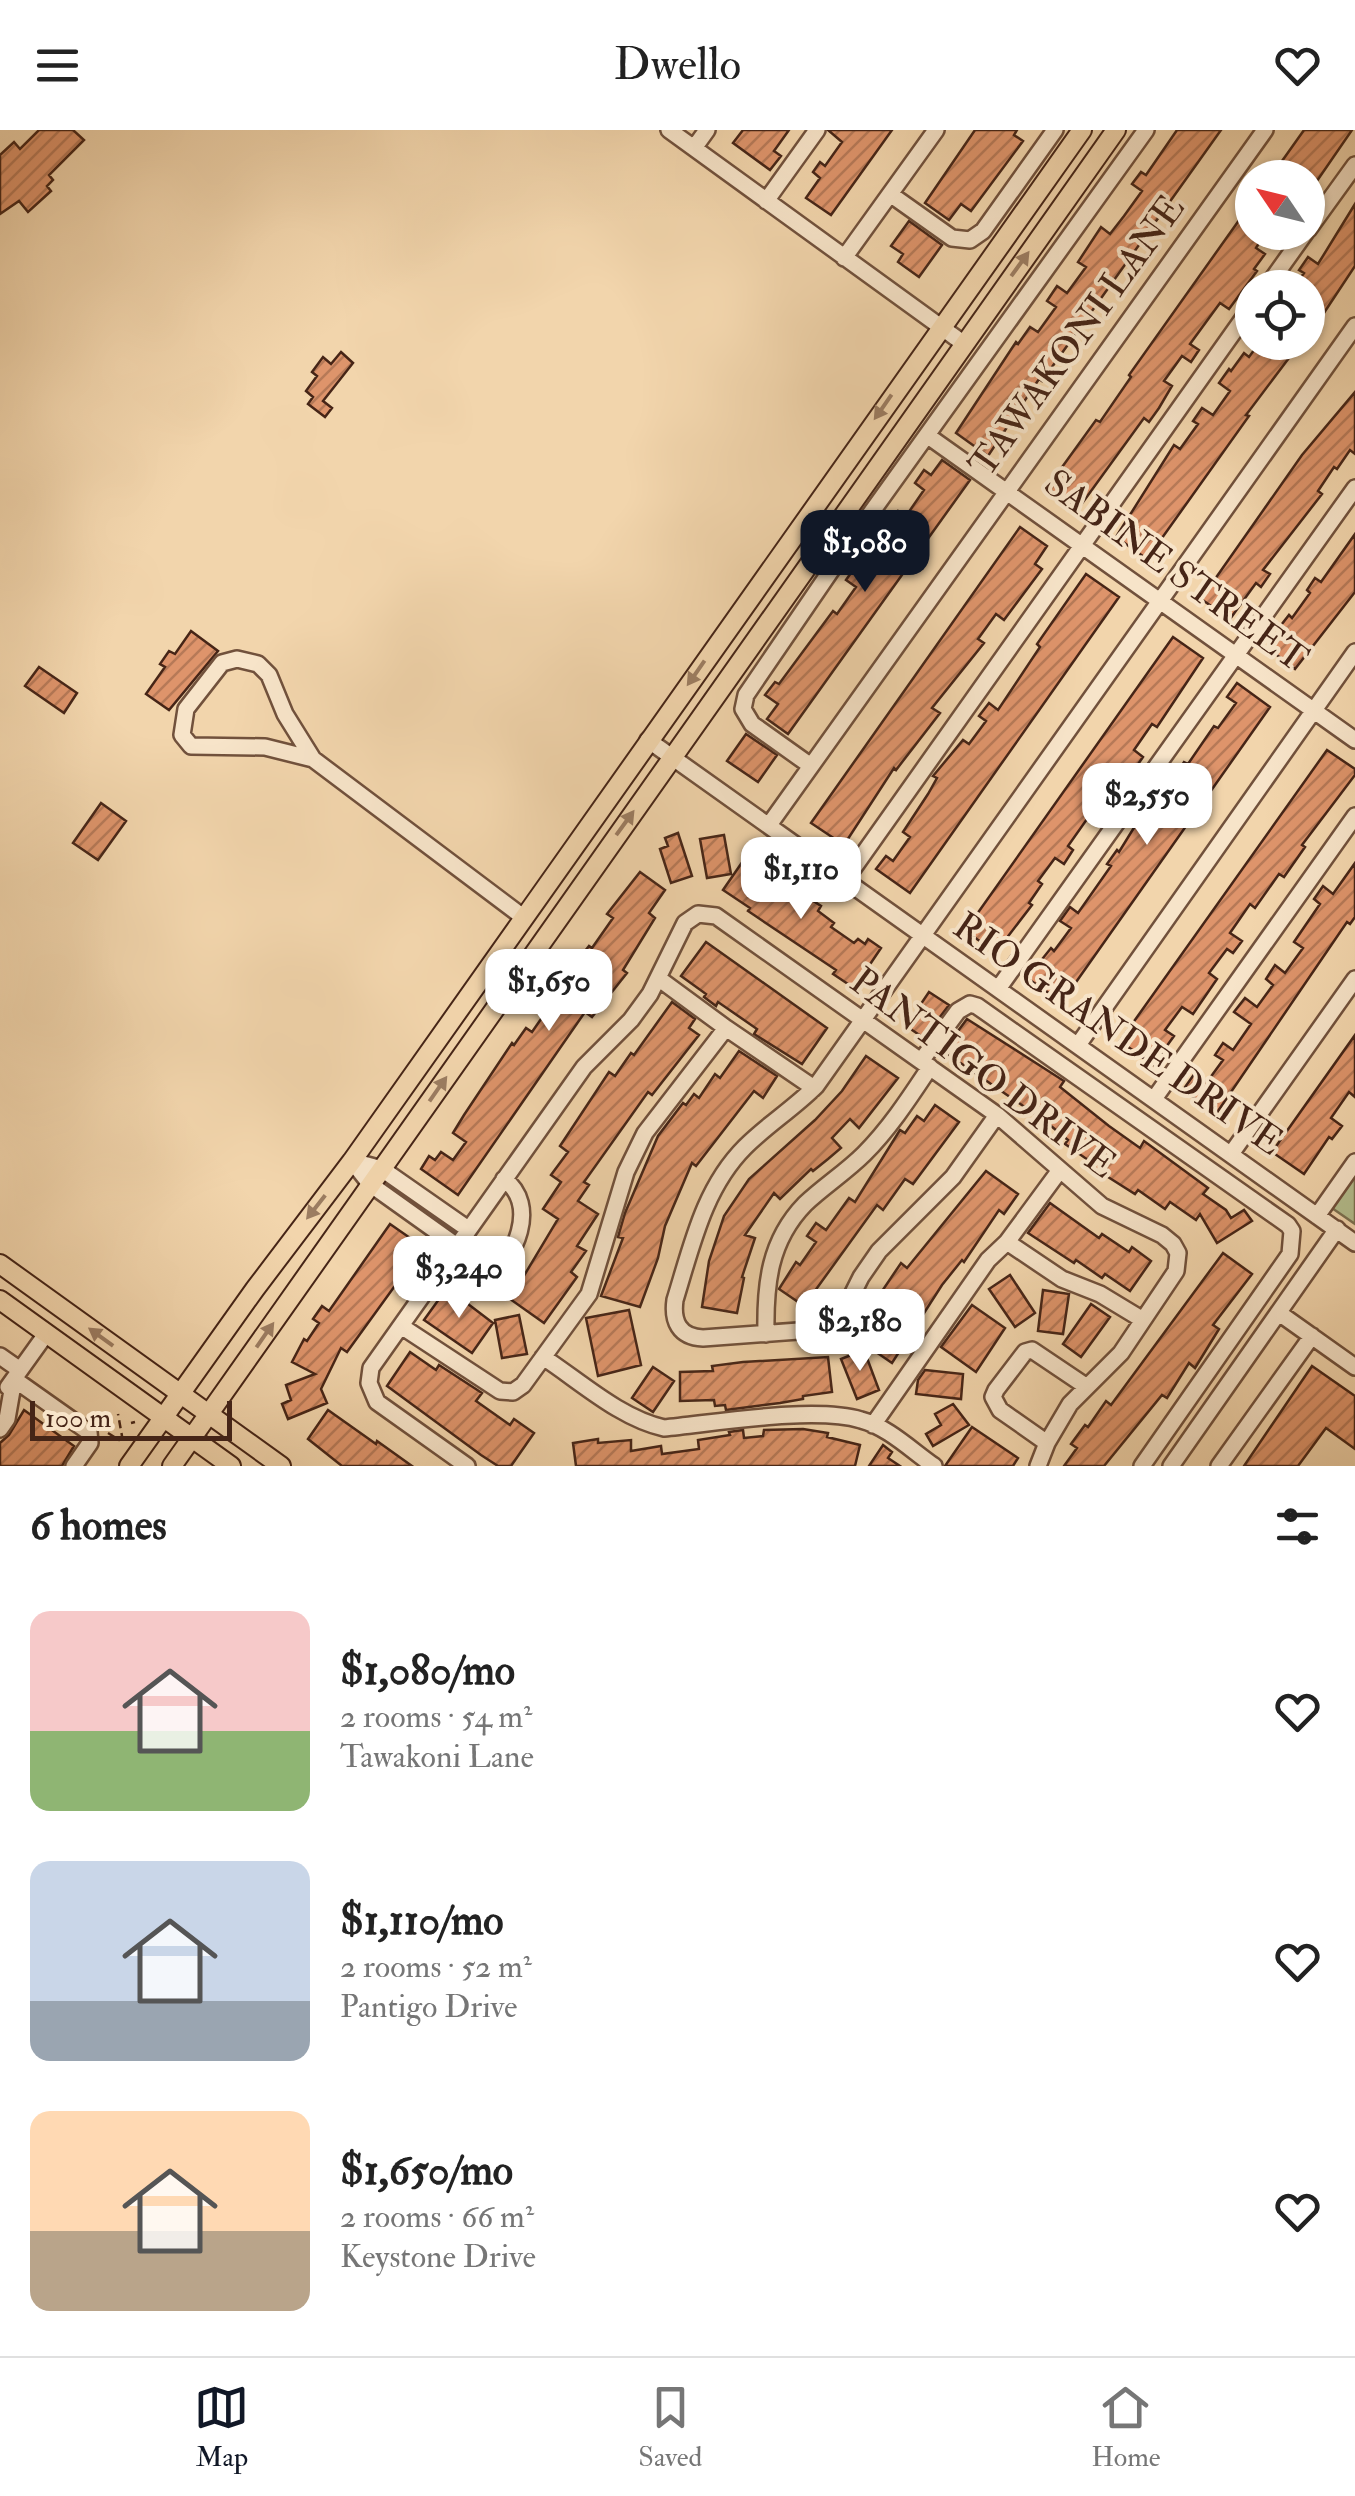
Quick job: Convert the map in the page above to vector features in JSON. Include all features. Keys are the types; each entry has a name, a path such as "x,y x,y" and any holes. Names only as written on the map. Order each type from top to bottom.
{"main road":[{"path":"129,1466 352,1161 1082,130"},
{"path":"172,1466 1116,130"},
{"path":"523,917 546,934"},
{"path":"0,1264 281,1466"},
{"path":"0,1300 231,1466"}],"street":[{"path":"669,130 963,344"},
{"path":"694,148 706,130"},
{"path":"766,201 817,130"},
{"path":"844,258 936,130"},
{"path":"890,194 952,238 970,240 982,231 1055,130"},
{"path":"811,766 752,724 743,709 746,694 1146,130"},
{"name":"TAWAKONI LANE","path":"769,825 1265,130"},
{"path":"1325,207 1355,165"},
{"path":"997,1115 953,1178 880,1250 860,1277 844,1316 832,1327 694,1338 676,1322 675,1300 698,1224 724,1171 746,1146 814,1088 1355,326"},
{"path":"845,880 1235,330"},
{"name":"SABINE STREET","path":"928,436 1355,740"},
{"path":"998,988 1355,488"},
{"path":"1078,1045 1355,652"},
{"path":"313,759 265,747 191,746 182,735 183,716 228,659 249,660 265,668 285,714 313,759 523,917"},
{"name":"RIO GRANDE DRIVE","path":"648,740 1355,1242"},
{"path":"1154,1099 1355,816"},
{"name":"PANTIGO DRIVE","path":"658,978 685,923 698,914 707,914 716,916 864,1020 997,1115 1102,1206 1173,1244 1178,1253 1176,1272 1143,1320"},
{"path":"467,1466 376,1402 369,1383 372,1368 584,1067 631,1020 658,978 814,1088"},
{"path":"1231,1154 1355,978"},
{"path":"766,1334 768,1274 780,1238 804,1205 844,1173 884,1132 958,1011 970,1004 978,1006 1288,1224 1292,1231 1290,1254 1142,1466"},
{"path":"401,1326 500,1391 513,1392 523,1385 588,1294 626,1172 645,1133 726,1028"},
{"path":"352,1161 468,1229"},
{"path":"1318,1216 1355,1162"},
{"path":"873,1425 988,1260 1007,1242 1060,1170"},
{"path":"376,1177 477,1279 486,1280 494,1275 522,1226 517,1191 504,1179"},
{"path":"1170,1466 1336,1229"},
{"path":"1007,1242 1062,1279 1100,1294 1143,1320 1121,1353 1070,1404 1038,1466"},
{"path":"1278,1312 1355,1366"},
{"path":"0,1398 46,1334"},
{"path":"1220,1466 1312,1336"},
{"path":"1047,1443 1000,1410 994,1398 996,1390 1025,1352 1032,1350 1087,1387"},
{"path":"0,1356 89,1432 90,1443 74,1466"},
{"path":"544,1356 648,1424 664,1428 824,1414 873,1425 934,1466"},
{"path":"0,1429 7,1419 17,1374"}],"path":[{"path":"108,1433 119,1440 122,1436 118,1414"}],"green space":[{"path":"1355,1169 1355,1224 1329,1206"}],"building":[{"path":"39,130 73,130 84,140 49,175 53,180 47,186 51,191 28,212 19,201 0,214 0,155 14,142 20,149"},
{"path":"743,130 789,130 774,151 781,156 770,170 733,143"},
{"path":"828,130 892,130 831,215 806,198 820,178 813,172 820,162 825,166 842,142"},
{"path":"975,130 1017,130 1014,135 1023,141 971,211 961,204 949,220 925,203"},
{"path":"1177,130 1221,130 1042,381 1039,379 988,456 956,433 1016,342 1030,327 1038,332 1056,307 1047,301 1057,286 1067,293 1086,267 1078,262 1101,227 1110,234 1124,216 1142,191 1132,184 1141,172 1146,175"},
{"path":"1304,130 1352,130 1325,169 1325,160 1283,160"},
{"path":"1355,204 1355,266 1325,311 1325,270 1299,270 1308,257 1318,264"},
{"path":"909,221 942,245 919,277 898,262 903,254 891,246"},
{"path":"1235,226 1235,250 1259,250 1265,254 1256,270 1235,270 1235,301 1229,309 1220,303 1190,344 1199,350 1191,362 1182,356 1164,381 1172,386 1159,408 1149,422 1144,418 1078,509 1047,488 1096,420 1100,422"},
{"path":"341,352 353,363 323,401 332,408 325,417 308,404 313,397 306,391 317,376 312,372 323,357 331,364"},
{"path":"1239,360 1287,360 1147,559 1116,537 1174,445 1180,449 1198,424 1193,421 1202,408 1213,415 1230,391 1219,383"},
{"path":"1355,392 1355,454 1350,450 1337,469 1334,467 1318,491 1322,494 1263,570 1270,574 1261,587 1256,583 1230,619 1201,599 1302,455"},
{"path":"942,460 970,480 788,734 767,719 778,704 765,695 775,682 779,684 833,611 837,614 856,587 846,580 870,546 879,552 895,528 888,524 898,511 906,516 924,490 915,483 924,470 931,475"},
{"path":"1020,527 1047,546 1035,564 1042,569 1004,620 996,614 978,639 984,643 932,708 940,713 894,768 844,845 811,823"},
{"path":"1355,534 1355,592 1295,669 1269,649 1282,632 1278,629 1289,615 1292,618 1310,593 1307,590 1315,578 1321,582"},
{"path":"1086,574 1119,597 910,893 876,869 886,856 893,861 910,837 903,832 937,778 933,776 963,740 969,744 986,721 979,716 989,703 998,710 1040,647 1037,644"},
{"path":"191,631 218,651 169,710 146,694 165,667 160,664 169,651 175,654"},
{"path":"1173,637 1203,658 1157,727 1152,724 1134,750 1143,757 1134,770 1131,768 1104,806 1099,802 1068,846 1073,850 1064,864 1055,858 1038,881 1042,884 1029,903 1032,905 996,952 965,931"},
{"path":"39,667 77,693 64,713 25,686"},
{"path":"1237,683 1270,707 1062,1002 1027,978 1071,928 1060,921 1070,907 1078,913 1143,813 1149,817 1184,762 1188,764 1214,726 1218,728 1236,703 1227,697"},
{"path":"746,734 777,755 758,782 727,761"},
{"path":"1327,750 1355,769 1355,775 1302,845 1305,847 1284,877 1279,874 1255,908 1250,904 1230,933 1242,941 1233,953 1227,949 1209,973 1217,979 1193,1014 1182,1007 1165,1030 1174,1036 1153,1065 1120,1041"},
{"path":"101,803 126,821 98,860 73,843"},
{"path":"678,833 692,876 671,883 660,849 668,846 665,838"},
{"path":"724,835 731,874 707,878 700,839"},
{"path":"743,861 821,906 818,911 834,923 831,927 854,943 858,939 865,944 868,939 881,948 854,988 833,974 836,970 723,890"},
{"path":"1355,863 1355,917 1350,924 1347,922 1216,1114 1183,1090 1195,1073 1207,1082 1223,1060 1215,1055 1223,1043 1233,1050 1251,1024 1234,1012 1245,998 1257,1007 1273,985 1266,979 1275,965 1285,973 1303,948 1294,942 1320,904 1314,899 1323,886 1333,894"},
{"path":"640,872 665,890 649,913 655,918 623,970 627,973 592,1017 585,1012 458,1195 421,1169 429,1156 435,1160 441,1152 453,1160 466,1142 453,1133 464,1115 512,1043 526,1028 532,1032 559,993 555,991 589,946 592,948 613,918 607,914"},
{"path":"706,942 827,1028 802,1064 754,1034 757,1029 718,1002 716,1006 681,976"},
{"path":"929,992 949,1005 924,1038 906,1026"},
{"path":"672,1002 695,1019 689,1028 699,1035 652,1095 648,1092 584,1182 589,1185 578,1201 598,1214 577,1246 586,1251 571,1272 577,1277 544,1323 510,1299 558,1219 543,1209 561,1182 551,1175 568,1152 560,1146 609,1072 615,1076 631,1053 634,1055"},
{"path":"967,1019 1064,1081 1060,1087 1140,1148 1144,1141 1208,1188 1203,1194 1231,1218 1244,1210 1252,1221 1217,1243 1200,1214 1196,1220 1170,1202 1165,1209 1089,1165 1091,1162 1065,1144 1068,1140 1045,1121 943,1051"},
{"path":"1355,1035 1355,1097 1349,1092 1331,1118 1342,1126 1332,1139 1329,1137 1304,1174 1272,1152"},
{"path":"739,1051 777,1076 763,1098 754,1091 696,1166 692,1163 665,1226 640,1307 601,1296 623,1238 618,1237 625,1213 658,1136 683,1103 686,1105 694,1094 699,1098 715,1074 720,1078"},
{"path":"866,1056 898,1078 859,1128 850,1119 832,1138 841,1148 811,1169 780,1199 774,1193 745,1235 755,1238 742,1277 737,1313 702,1307 709,1261 724,1216 749,1179 815,1120 842,1091"},
{"path":"935,1105 959,1122 913,1184 905,1179 883,1210 877,1205 804,1306 779,1289 796,1262 800,1265 816,1242 807,1236 816,1223 826,1230 849,1198 855,1202 900,1130 905,1133 917,1116 924,1121"},
{"path":"986,1171 1018,1194 1004,1214 999,1210 964,1262 942,1285 892,1363 860,1341 878,1315 870,1309 901,1263 907,1268"},
{"path":"1050,1203 1099,1238 1102,1234 1129,1252 1132,1247 1151,1261 1130,1291 1105,1274 1102,1278 1076,1260 1074,1263 1028,1233"},
{"path":"390,1224 423,1247 347,1352 341,1348 321,1389 327,1403 288,1419 282,1404 291,1400 286,1385 315,1374 292,1362 304,1339 307,1341 319,1323 313,1319 322,1306 329,1311"},
{"path":"1223,1253 1252,1274 1213,1325 1219,1329 1195,1368 1189,1363 1167,1398 1162,1395 1104,1466 1064,1466 1077,1448 1071,1444 1085,1425 1088,1427 1106,1401 1111,1405"},
{"path":"1010,1275 1035,1313 1015,1327 989,1289"},
{"path":"447,1288 493,1323 472,1353 424,1320"},
{"path":"1043,1290 1069,1294 1063,1334 1038,1331"},
{"path":"1091,1304 1110,1317 1081,1357 1063,1344"},
{"path":"972,1305 1005,1328 976,1372 941,1347"},
{"path":"629,1310 641,1365 598,1376 586,1318"},
{"path":"519,1315 527,1354 502,1358 495,1320"},
{"path":"864,1350 879,1390 857,1399 841,1359"},
{"path":"410,1352 436,1370 439,1365 482,1393 476,1401 510,1425 514,1419 534,1433 511,1466 498,1466 387,1386"},
{"path":"828,1357 832,1392 726,1410 725,1405 715,1406 714,1400 680,1401 680,1372 713,1371 712,1366 743,1362"},
{"path":"1312,1366 1355,1396 1355,1449 1326,1428 1298,1466 1244,1466"},
{"path":"653,1367 674,1381 653,1412 632,1398"},
{"path":"925,1370 963,1374 961,1399 916,1394 918,1380"},
{"path":"953,1404 969,1425 933,1446 926,1434 941,1425 935,1414"},
{"path":"24,1410 74,1446 62,1466 0,1466 0,1443"},
{"path":"328,1410 412,1466 342,1466 308,1439"},
{"path":"972,1427 1018,1458 1013,1466 945,1466"},
{"path":"803,1429 860,1445 855,1466 576,1466 573,1443 631,1440 631,1451 661,1446 662,1454 699,1449 698,1440 730,1435 729,1432 743,1430 744,1438 763,1436 764,1430"},
{"path":"883,1445 892,1452 888,1458 900,1466 869,1466"}]}
